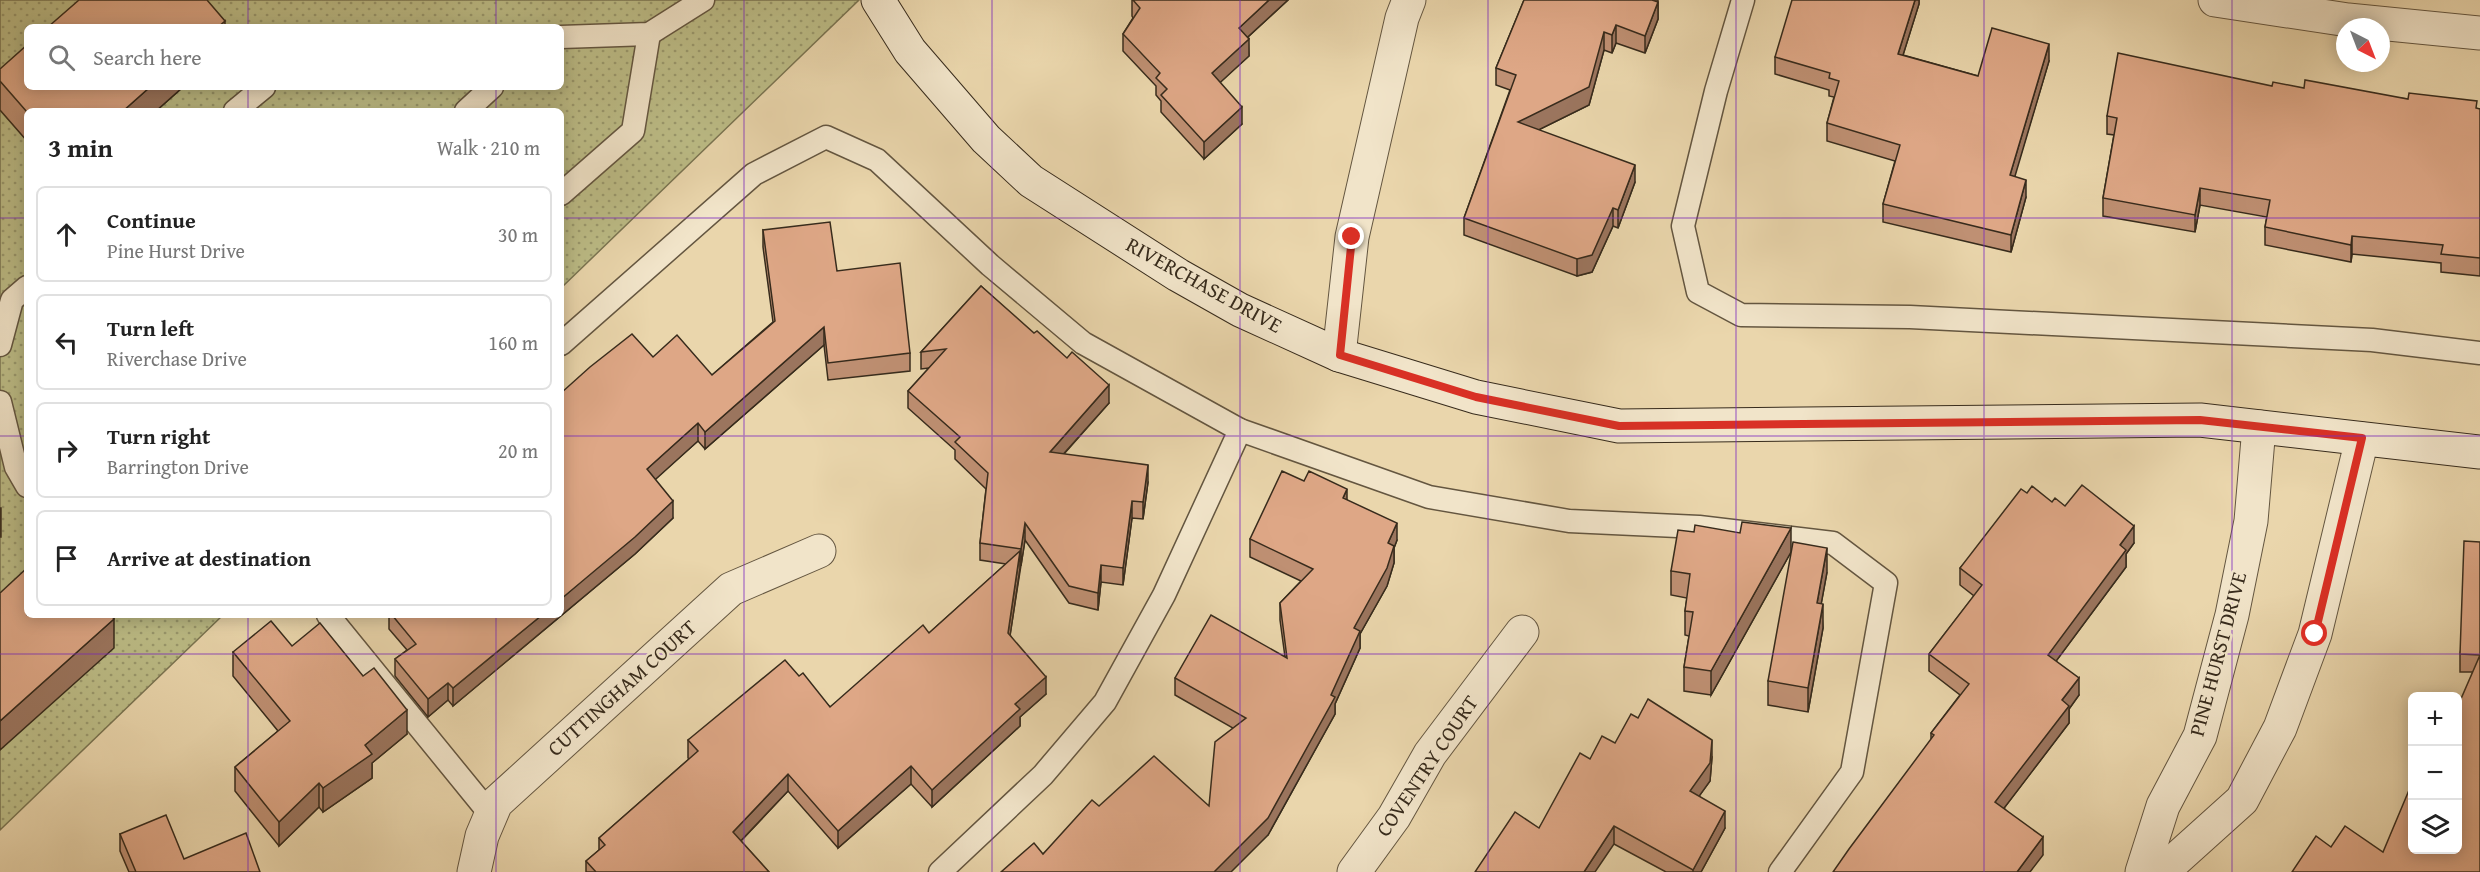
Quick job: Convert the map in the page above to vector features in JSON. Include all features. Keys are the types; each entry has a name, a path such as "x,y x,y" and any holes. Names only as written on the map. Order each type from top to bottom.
{"street":[{"name":"RIVERCHASE DRIVE","path":"878,0 910,51 986,139 1031,182 1178,275 1240,310 1340,355 1476,397 1619,426 2200,420 2480,452"},
{"path":"1340,355 1352,237 1402,18 1409,0"},
{"path":"2215,0 2348,20 2480,33"},
{"name":"PINE HURST DRIVE","path":"2142,872 2163,806 2200,736 2226,637 2251,521 2259,427"},
{"path":"2162,872 2242,800 2280,728 2315,634 2362,438"},
{"name":"CUTTINGHAM COURT","path":"474,872 482,836 496,803 731,589 819,551"},
{"name":"COVENTRY COURT","path":"1354,872 1394,817 1430,754 1522,632"}],"lane":[{"path":"564,37 649,34 702,0"},
{"path":"1743,0 1716,91 1683,226 1698,292 1741,315 1910,316 2372,340 2480,353"},
{"path":"564,191 633,131 649,34"},
{"path":"239,108 260,90"},
{"path":"469,108 489,90"},
{"path":"564,341 754,174 826,137 878,160 990,266 1083,344 1240,430 1429,498 1569,521 1699,527 1833,543 1886,583 1852,772 1780,872"},
{"path":"0,345 12,300 24,290"},
{"path":"0,402 16,466 24,481"},
{"path":"940,872 1043,775 1105,702 1164,596 1240,430"},
{"path":"329,618 491,815"}],"green space":[{"path":"0,0 859,0 564,285 564,108 24,108 24,618 220,618 0,830"}],"building":[{"path":"79,0 207,0 225,21 222,24 51,24"},
{"path":"1133,0 1269,0 1239,28 1249,39 1212,73 1242,107 1204,142 1161,95 1167,89 1156,78 1160,73 1123,34 1140,8"},
{"path":"1524,0 1652,0 1658,2 1645,36 1616,25 1612,35 1604,32 1589,87 1518,122 1635,165 1618,210 1613,208 1592,255 1577,259 1464,218 1516,75 1496,68"},
{"path":"1792,0 1915,0 1898,54 1978,76 1992,28 2049,44 2010,175 2026,180 2011,235 1883,204 1900,145 1827,123 1839,81 1829,78 1830,73 1775,57"},
{"path":"24,48 24,90 147,90 126,108 24,109 0,81 0,69"},
{"path":"2118,53 2272,86 2273,82 2304,88 2305,80 2408,99 2409,93 2477,101 2476,108 2480,109 2480,258 2441,254 2443,245 2352,236 2351,245 2265,227 2270,200 2200,188 2195,215 2103,198 2117,118 2107,116"},
{"path":"830,222 837,271 900,263 910,353 828,363 824,327 705,432 698,423 647,469 673,501 635,537 564,596 564,390 632,334 653,357 677,335 712,375 775,321 763,230"},
{"path":"981,286 1034,333 1037,331 1067,358 1072,352 1109,385 1050,452 1148,465 1143,502 1132,501 1123,568 1101,565 1098,593 1069,586 1025,523 1021,549 980,543 988,473 955,442 960,437 908,391 946,349 921,352"},
{"path":"1282,471 1304,481 1309,471 1347,489 1343,498 1397,523 1388,543 1394,546 1387,568 1354,628 1360,631 1331,695 1335,697 1268,818 1214,872 1001,872 1034,843 1043,854 1092,800 1099,806 1154,756 1209,806 1215,742 1246,718 1175,678 1211,615 1287,658 1280,603 1313,569 1250,539"},
{"path":"2082,485 2134,526 2120,545 2126,550 2048,655 2079,678 2062,700 2069,706 1995,802 2043,837 2017,872 1833,872 1934,735 1931,733 1969,684 1929,654 1982,585 1960,568 2021,489 2027,493 2032,486 2052,502 2055,498 2065,506"},
{"path":"1742,522 1791,528 1711,671 1684,667 1693,612 1685,611 1690,574 1671,571 1678,530 1694,532 1695,525 1740,533"},
{"path":"2464,541 2480,542 2480,655 2460,654"},
{"path":"1793,542 1827,548 1817,603 1823,604 1808,688 1768,681"},
{"path":"1020,551 1008,633 1046,677 1015,704 1020,709 932,790 911,766 838,831 788,774 733,832 769,872 596,872 586,861 605,845 599,838 698,751 688,740 785,660 799,676 803,673 830,707 923,625 929,633"},
{"path":"24,571 24,618 114,619 0,721 0,593"},
{"path":"394,618 538,618 453,688 448,683 428,699 395,659 416,644"},
{"path":"271,621 292,646 320,623 363,676 374,668 407,710 365,745 372,754 323,788 319,783 279,822 235,767 290,721 233,652"},
{"path":"2480,655 2480,872 2292,872 2316,836 2331,847 2345,826 2383,852 2408,793 2408,854 2462,854 2462,696"},
{"path":"1648,699 1712,740 1710,763 1690,791 1725,811 1693,870 1614,826 1584,872 1475,872 1515,812 1539,828 1580,753 1590,759 1602,736 1615,743 1631,714 1638,718"},
{"path":"166,815 184,859 246,833 260,872 136,872 120,834"}],"route":[{"path":"1352,237 1340,355 1476,397 1619,426 2200,420 2362,438 2315,634"}]}
